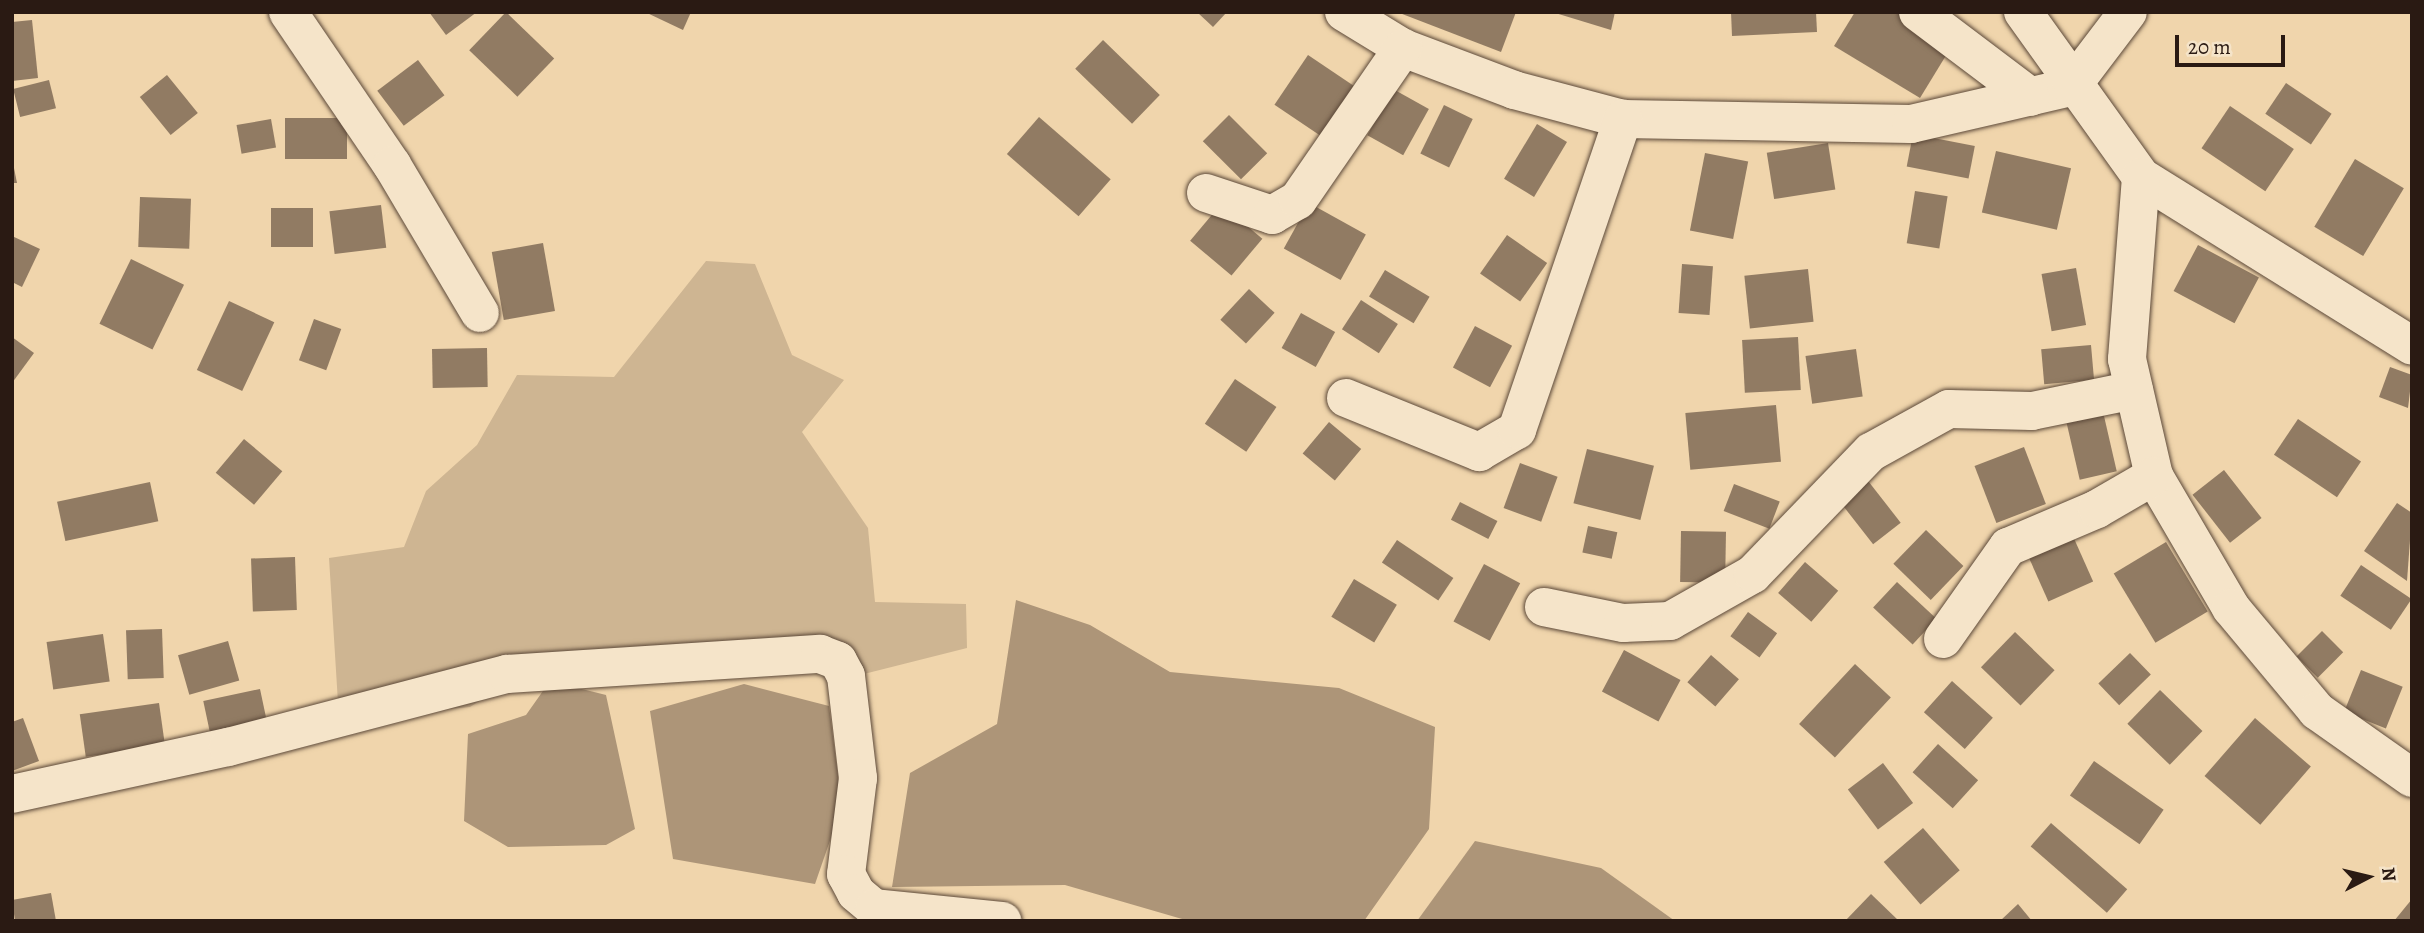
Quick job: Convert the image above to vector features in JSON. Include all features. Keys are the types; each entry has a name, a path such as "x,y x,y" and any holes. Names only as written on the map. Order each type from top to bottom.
{"street":[{"path":"288,12 392,165 480,313"},
{"path":"1344,12 1403,48 1514,90 1623,119 1911,124 2071,87 2128,12"},
{"path":"1917,12 2031,97"},
{"path":"2023,12 2071,87 2141,177 2412,345"},
{"path":"1206,194 1272,215 1298,201 1403,48"},
{"path":"1346,398 1479,452 1517,430 1623,119"},
{"path":"2141,177 2127,359 2154,476 2231,608 2318,711 2412,778"},
{"path":"1544,607 1623,624 1670,621 1753,574 1871,452 1949,410 2032,411 2134,390"},
{"path":"1943,639 2007,547 2097,509 2154,476"},
{"path":"12,794 228,747 507,674 820,654 838,661 846,676 858,778 846,874 856,893 874,908 1002,921"}],"shaded area":[{"path":"706,261 755,264 792,355 844,380 802,432 868,528 875,602 966,604 967,648 844,679 726,651 546,659 470,707 339,719 329,558 404,547 426,491 477,445 517,375 614,377"},
{"path":"1016,600 1090,625 1170,672 1339,688 1435,727 1429,829 1364,921 1189,921 1065,885 892,887 910,773 997,724"},
{"path":"550,681 606,695 635,829 606,845 508,847 464,821 468,734 526,715"},
{"path":"744,684 829,706 842,806 815,884 673,859 650,711"},
{"path":"1475,841 1601,868 1675,921 1417,921"}],"building":[{"path":"429,12 477,12 446,35"},
{"path":"506,12 554,59 517,97 469,50"},
{"path":"645,12 691,12 683,30"},
{"path":"1197,12 1227,12 1213,27"},
{"path":"1397,12 1516,12 1501,52"},
{"path":"1552,12 1615,12 1611,30"},
{"path":"1731,12 1816,12 1817,32 1732,36"},
{"path":"1855,12 1902,12 1953,44 1920,98 1834,46"},
{"path":"32,20 38,78 12,81 12,22"},
{"path":"1103,40 1160,95 1132,124 1075,69"},
{"path":"1308,55 1358,89 1324,138 1274,105"},
{"path":"418,60 444,95 404,126 377,91"},
{"path":"167,75 198,113 171,135 140,97"},
{"path":"49,80 56,108 20,117 13,89"},
{"path":"2286,83 2332,114 2311,144 2265,114"},
{"path":"1393,89 1429,109 1403,155 1367,135"},
{"path":"1444,105 1473,119 1449,168 1420,154"},
{"path":"2230,106 2294,149 2265,191 2201,148"},
{"path":"1229,115 1267,153 1241,179 1203,141"},
{"path":"1039,117 1111,179 1079,216 1007,154"},
{"path":"285,118 347,118 347,159 285,159"},
{"path":"271,119 276,148 242,154 237,125"},
{"path":"1537,124 1567,142 1534,197 1504,179"},
{"path":"1913,134 1975,146 1969,178 1907,166"},
{"path":"1828,143 1835,189 1774,199 1767,153"},
{"path":"1996,151 2071,168 2057,230 1982,212"},
{"path":"1705,153 1748,161 1733,239 1690,231"},
{"path":"12,158 17,183 12,183"},
{"path":"2355,159 2404,188 2363,256 2314,227"},
{"path":"1915,191 1948,196 1939,249 1907,243"},
{"path":"140,197 191,199 189,249 138,247"},
{"path":"1309,203 1366,235 1341,280 1284,248"},
{"path":"1221,204 1262,239 1232,275 1190,241"},
{"path":"381,205 386,248 335,254 329,211"},
{"path":"271,208 313,208 313,247 271,247"},
{"path":"1507,235 1547,263 1520,302 1480,274"},
{"path":"12,236 40,249 22,287 12,282"},
{"path":"543,243 555,311 504,320 492,252"},
{"path":"2198,245 2259,277 2235,323 2174,291"},
{"path":"131,259 184,285 152,350 99,324"},
{"path":"1682,264 1713,266 1710,315 1679,313"},
{"path":"2076,268 2086,325 2052,331 2042,274"},
{"path":"1808,269 1814,322 1750,328 1744,276"},
{"path":"1385,270 1430,297 1414,323 1369,297"},
{"path":"1249,289 1275,313 1246,344 1220,320"},
{"path":"1361,300 1398,324 1379,353 1342,329"},
{"path":"229,301 274,322 242,391 197,370"},
{"path":"1301,313 1335,332 1316,367 1282,348"},
{"path":"314,319 341,329 326,370 299,360"},
{"path":"1475,326 1512,346 1490,387 1453,367"},
{"path":"12,337 34,353 12,383"},
{"path":"1798,337 1801,390 1745,393 1742,340"},
{"path":"2091,345 2094,380 2044,384 2041,349"},
{"path":"487,348 488,387 433,388 432,349"},
{"path":"1856,349 1863,397 1812,404 1805,356"},
{"path":"2390,367 2412,375 2408,408 2379,397"},
{"path":"1235,379 1276,407 1246,452 1205,424"},
{"path":"2101,403 2117,471 2080,480 2064,412"},
{"path":"1776,405 1781,462 1690,470 1685,413"},
{"path":"2298,419 2361,461 2337,497 2274,455"},
{"path":"1329,422 1361,449 1335,480 1303,453"},
{"path":"244,439 282,471 254,505 216,473"},
{"path":"2024,447 2046,504 1996,523 1975,466"},
{"path":"1587,449 1654,466 1640,520 1573,503"},
{"path":"1520,463 1558,477 1541,522 1504,508"},
{"path":"2224,470 2262,518 2230,543 2192,495"},
{"path":"1865,477 1901,523 1873,544 1837,499"},
{"path":"150,482 158,521 65,541 57,502"},
{"path":"1734,484 1780,502 1769,529 1724,511"},
{"path":"1460,502 1497,521 1488,539 1451,520"},
{"path":"2397,503 2412,513 2407,581 2364,551"},
{"path":"1588,526 1617,532 1612,559 1582,552"},
{"path":"1926,530 1963,566 1931,600 1893,564"},
{"path":"1681,531 1726,532 1725,583 1680,582"},
{"path":"2072,534 2093,582 2048,601 2027,554"},
{"path":"1397,540 1453,578 1438,600 1382,562"},
{"path":"2166,542 2208,611 2155,643 2114,573"},
{"path":"295,557 297,610 253,612 251,559"},
{"path":"1805,562 1838,591 1811,622 1778,593"},
{"path":"1484,564 1520,583 1490,641 1453,621"},
{"path":"2361,565 2412,599 2391,630 2340,596"},
{"path":"1354,579 1397,605 1374,642 1331,617"},
{"path":"1897,582 1936,619 1913,644 1873,608"},
{"path":"1748,612 1777,633 1759,657 1730,636"},
{"path":"162,629 164,678 128,679 126,630"},
{"path":"2322,631 2343,652 2318,678 2297,656"},
{"path":"2015,632 2055,670 2021,705 1981,667"},
{"path":"103,634 110,682 53,689 47,642"},
{"path":"228,641 239,680 189,695 178,655"},
{"path":"1624,650 1681,680 1658,722 1602,691"},
{"path":"2130,653 2151,675 2119,705 2098,684"},
{"path":"1711,655 1739,679 1715,706 1687,682"},
{"path":"1855,664 1891,697 1835,757 1799,724"},
{"path":"2361,670 2403,687 2386,729 2344,712"},
{"path":"1952,681 1993,718 1965,749 1924,712"},
{"path":"260,689 267,723 211,735 203,701"},
{"path":"2160,690 2202,731 2170,765 2127,724"},
{"path":"159,703 165,746 86,757 80,714"},
{"path":"23,718 39,761 12,771 12,722"},
{"path":"2255,718 2311,767 2260,825 2204,776"},
{"path":"1938,744 1978,780 1953,808 1913,772"},
{"path":"2094,761 2164,810 2140,844 2070,795"},
{"path":"1883,763 1913,803 1878,829 1848,789"},
{"path":"2051,823 2127,889 2107,913 2031,846"},
{"path":"1923,828 1960,870 1920,904 1884,862"},
{"path":"51,893 56,921 15,921 12,900"},
{"path":"1871,894 1899,921 1845,921"},
{"path":"2412,899 2412,921 2394,921"},
{"path":"2018,904 2032,921 2000,921"}]}
